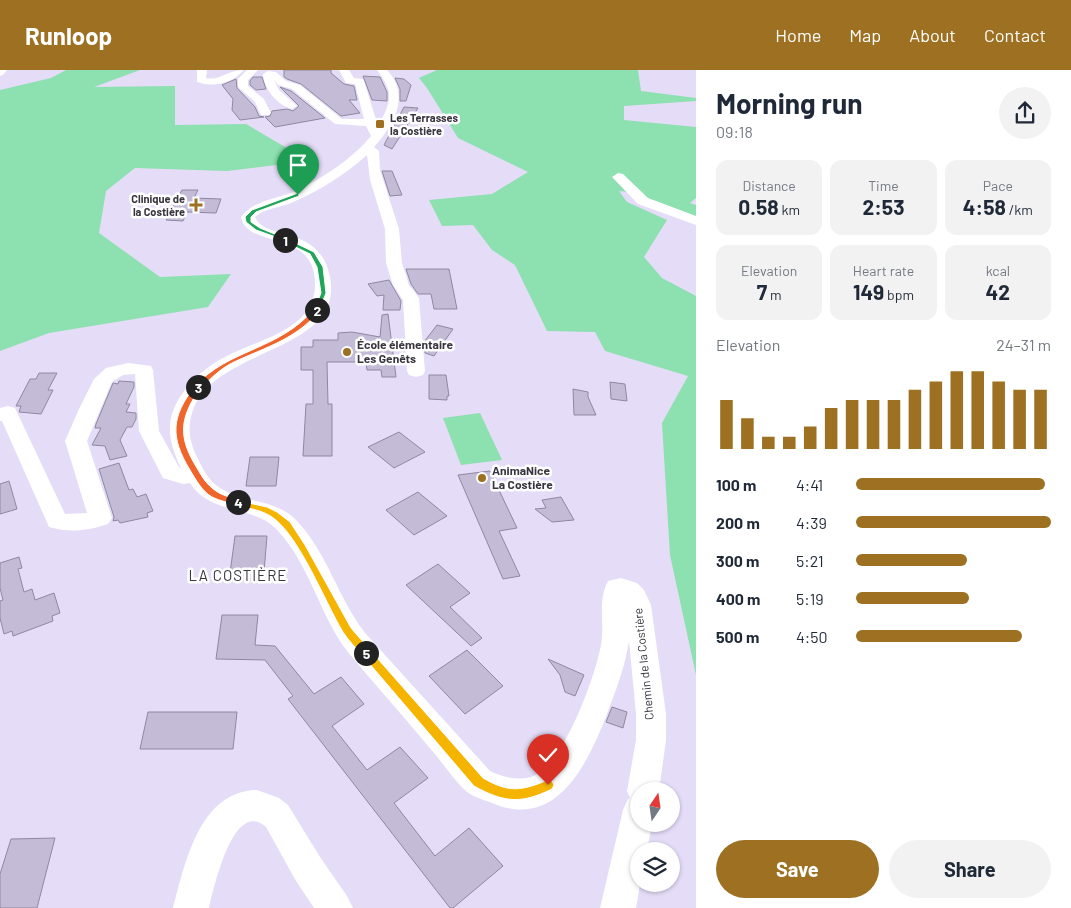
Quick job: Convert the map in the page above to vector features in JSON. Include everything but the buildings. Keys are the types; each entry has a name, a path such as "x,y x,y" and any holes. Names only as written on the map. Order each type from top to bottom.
{"street":[{"path":"202,70 201,80 211,82 219,81 239,70"},
{"path":"253,70 243,80 243,87 260,101 256,108 263,115"},
{"path":"344,70 349,76 350,81 359,81 365,103 373,151 372,165 376,174 377,185 388,210 392,229 394,267 406,295 411,298 416,371"},
{"name":"Chemin de la Costière","path":"382,70 393,83 395,96 385,125 371,135 346,166 298,195 249,214 249,222 258,229 296,244 312,253 320,267 324,293 315,312 299,329 276,343 245,354 219,368 205,379 188,399 181,415 180,442 203,486 215,495 264,509 287,524 302,547 348,631 478,782 495,791 514,795 532,793 548,785 572,760 610,669 617,634 614,593 617,588 629,589 635,595 638,605 651,714 651,740 644,782"},
{"path":"292,106 272,88 267,77 268,74 273,72 282,83 296,87 335,120 350,123 371,135"},
{"path":"353,99 358,103 365,103"},
{"path":"618,177 643,201 696,221"},
{"path":"0,415 8,412 58,521 69,524 100,518 76,441 105,378 115,371 133,367 144,370 149,431 170,472 183,476 196,474"},
{"path":"191,908 206,857 221,825 237,811 254,806 271,810 277,816 308,869 335,908"},
{"path":"618,908 634,832"}],"green space":[{"path":"66,70 140,70 94,87 175,86 175,125 246,124 309,161 227,171 135,168 106,191 99,233 160,277 231,274 208,307 49,333 0,351 0,90 51,78"},
{"path":"437,70 638,70 641,91 696,98 696,101 624,106 624,120 696,127 696,198 690,203 696,205 696,221 637,193 619,191 627,202 667,220 644,257 662,278 696,296 696,675 670,555 662,423 688,376 605,351 595,332 547,331 515,265 492,250 473,225 442,226 429,200 492,194 528,172 458,138 419,78"},
{"path":"480,413 502,460 461,465 443,418"}],"place":[{"name":"Les Terrasses la Costière","path":"380,124"},
{"name":"Clinique de la Costière","path":"196,205"},
{"name":"École élémentaire Les Genêts","path":"347,352"},
{"name":"AnimaNice La Costière","path":"482,478"}],"district":[{"name":"LA COSTIÈRE","path":"238,576"}],"route":[{"path":"298,195 254,211 249,214 248,221 258,229 308,250 316,257 323,281 324,293 320,305 311,318 299,329 276,343 245,354 219,368 205,379 188,399 183,409 179,425 180,442 203,486 209,491 221,498 264,509 287,524 302,547 348,631 478,782 495,791 514,795 532,793 548,785"}]}
